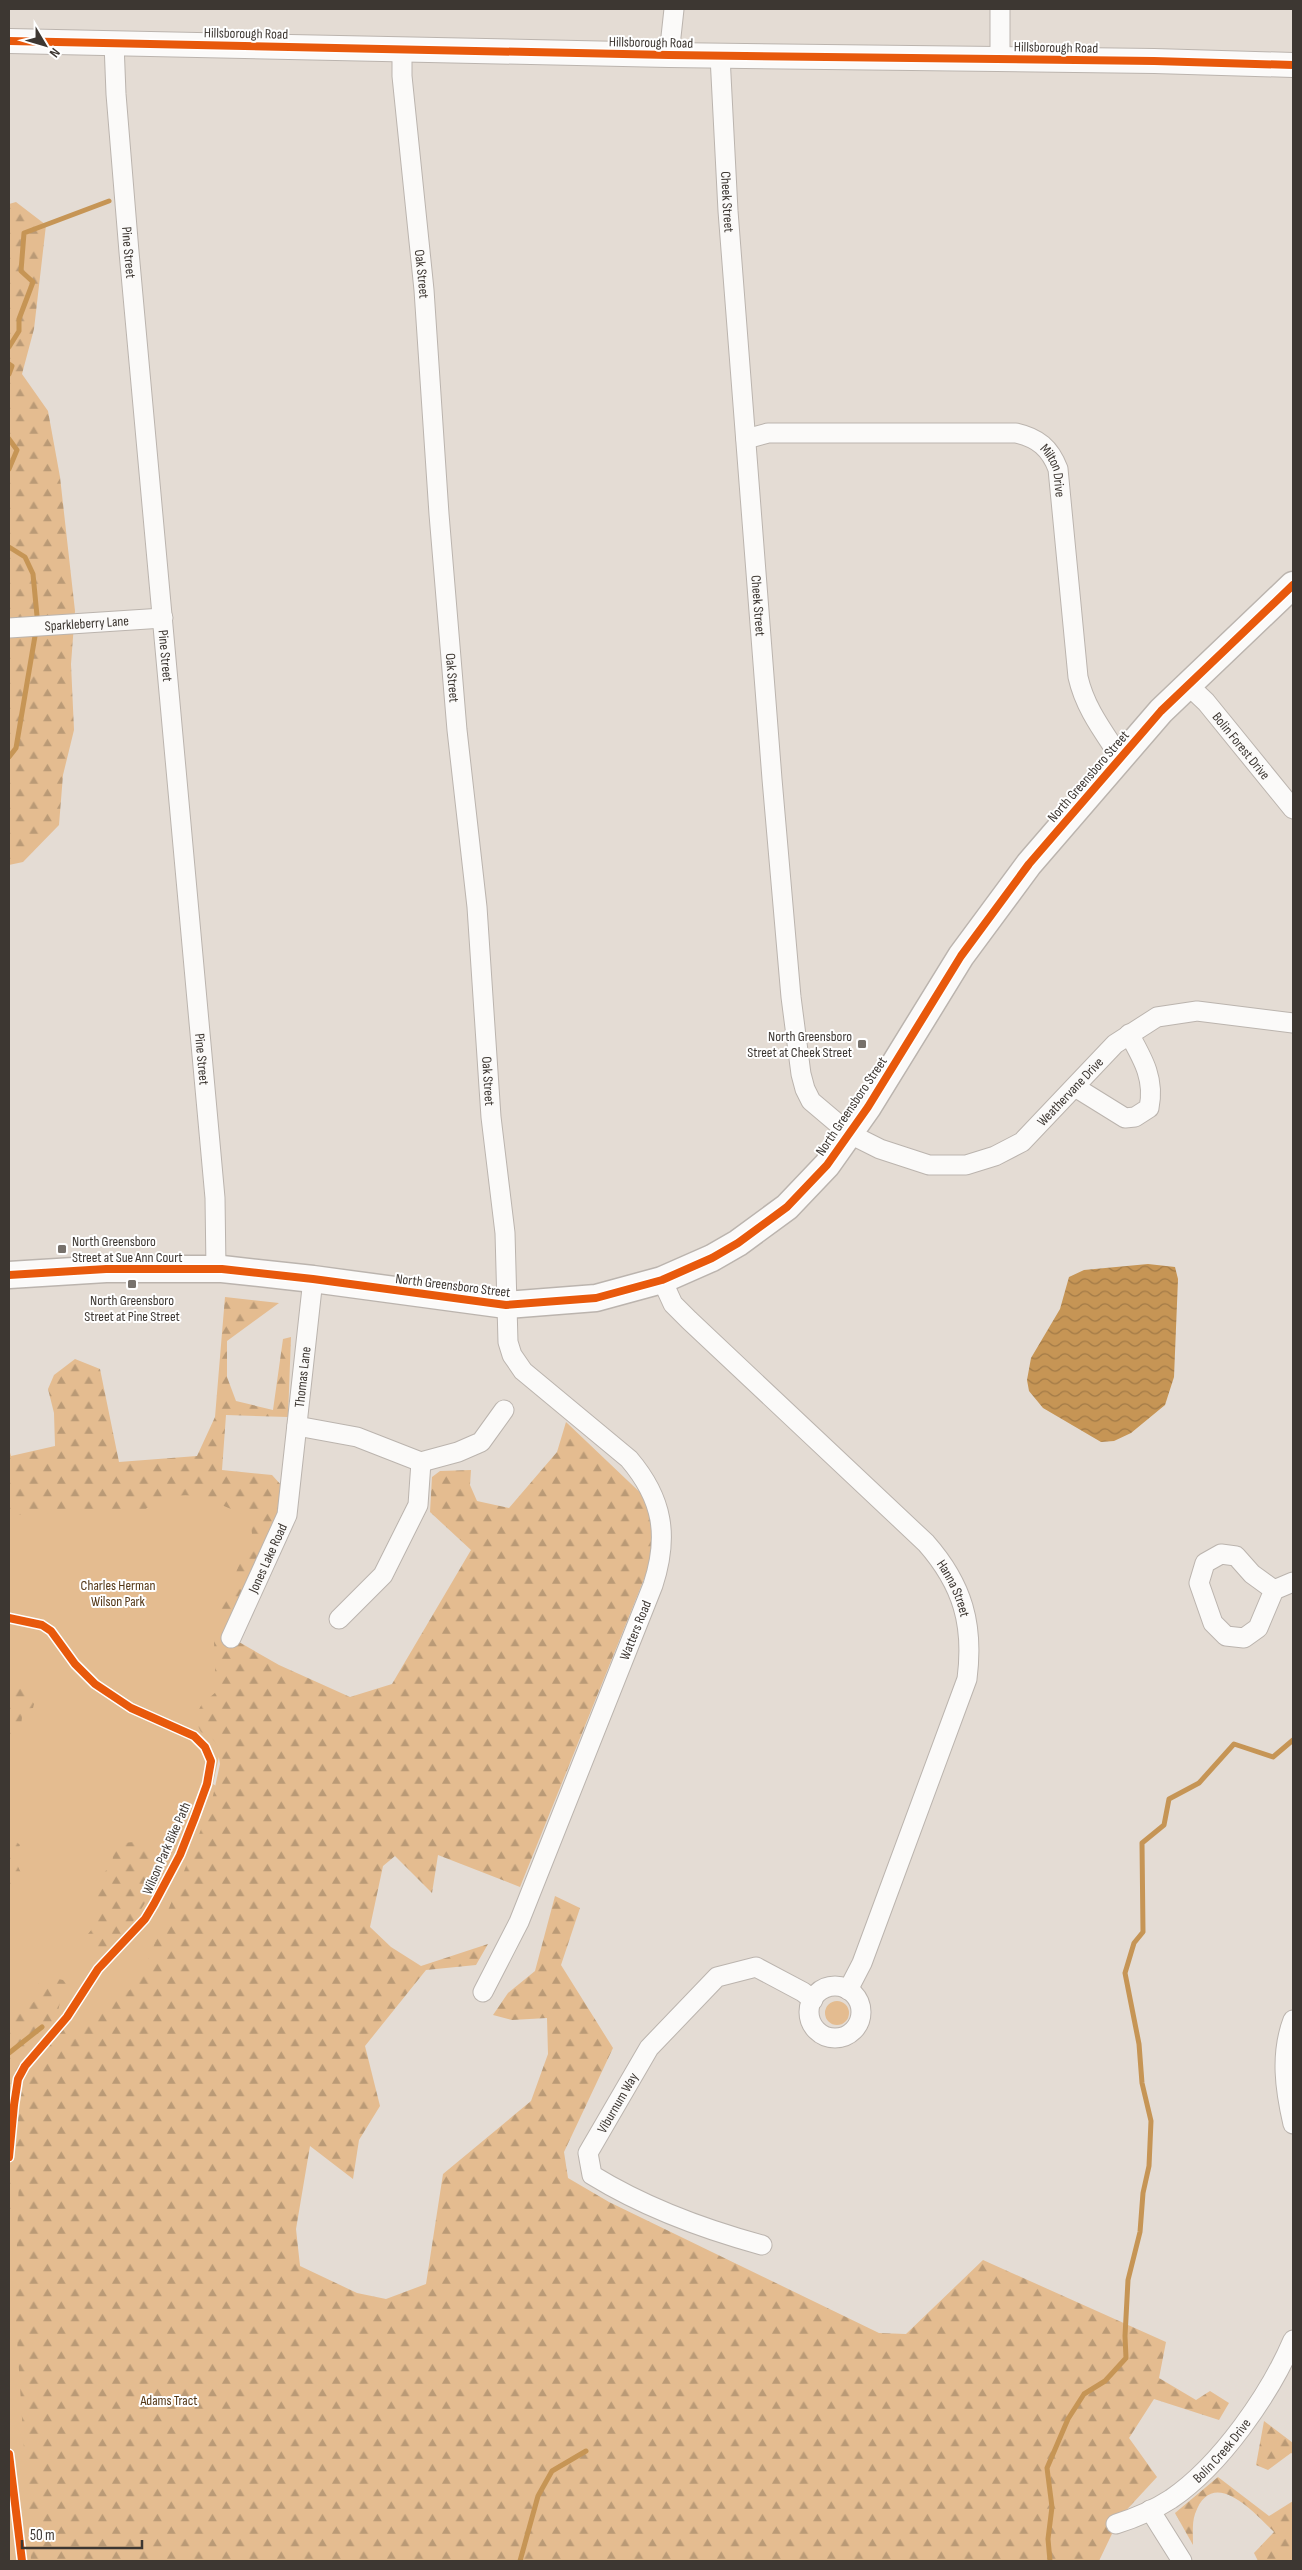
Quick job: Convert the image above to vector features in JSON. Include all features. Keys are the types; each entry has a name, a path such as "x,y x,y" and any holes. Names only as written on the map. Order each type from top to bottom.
{"main road":[{"name":"North Greensboro Street","path":"9,1275 106,1269 216,1269 313,1279 506,1305 596,1298 662,1280 712,1258 766,1224 809,1186 850,1134 961,956 1029,864 1161,711 1293,585"}],"street":[{"path":"669,56 674,9"},
{"path":"1000,9 1000,59"},
{"name":"Hillsborough Road","path":"9,41 669,56 1000,59 1293,65"},
{"name":"Pine Street","path":"114,42 117,114 215,1198 216,1269"},
{"name":"Oak Street","path":"402,50 402,76 424,290 439,514 457,721 477,907 491,1117 505,1233 508,1283 506,1305"},
{"name":"Cheek Street","path":"720,56 728,211 772,779 791,997 801,1074 805,1090 811,1100 850,1134"},
{"name":"Milton Drive","path":"746,439 768,433 1016,433 1029,436 1043,444 1052,454 1058,469 1078,677 1083,696 1092,714 1120,757"},
{"name":"Sparkleberry Lane","path":"9,628 163,618"},
{"name":"Bolin Forest Drive","path":"1188,685 1206,702 1293,809"},
{"name":"Weathervane Drive","path":"850,1134 902,1158 929,1165 966,1165 995,1156 1022,1142 1100,1058 1129,1034 1157,1017 1197,1011 1293,1023"},
{"path":"1075,1087 1125,1118 1135,1117 1149,1108 1151,1081 1147,1067 1129,1034"},
{"name":"Thomas Lane","path":"292,1477 313,1279"},
{"name":"Hanna Street","path":"662,1280 673,1304 689,1320 926,1543 939,1558 956,1586 964,1608 969,1633 970,1656 962,1696 862,1963 848,1990"},
{"name":"Watters Road","path":"483,1992 519,1922 653,1585 660,1565 662,1547 658,1508 641,1472 630,1459 523,1371 512,1355 508,1342 506,1305"},
{"path":"297,1426 357,1437 421,1462 458,1452 481,1442 504,1410"},
{"path":"338,1619 382,1575 418,1505 421,1462"},
{"name":"Jones Lake Road","path":"230,1638 287,1515 292,1477"},
{"path":"1274,1590 1252,1574 1236,1556 1221,1554 1205,1563 1199,1583 1212,1623 1226,1636 1244,1638 1258,1628 1274,1590 1293,1582"},
{"name":"Viburnum Way","path":"762,2246 705,2229 610,2186 592,2174 588,2153 649,2048 717,1977 756,1968 803,1992 813,2000"},
{"path":"832,1987 848,1990 860,2003 860,2021 855,2029 840,2038 822,2034 816,2029 810,2012 813,2000 824,1989 832,1987"},
{"path":"1293,2020 1286,2049 1284,2074 1286,2095 1293,2124"},
{"name":"Bolin Creek Drive","path":"1116,2524 1172,2499 1204,2470 1231,2440 1257,2405 1286,2357 1293,2340"},
{"path":"1150,2510 1182,2561"}],"green space":[{"path":"16,202 46,225 34,329 22,374 48,411 60,477 75,611 71,664 74,730 63,775 59,825 23,862 9,865 9,204"},
{"name":"Adams Tract","path":"225,1297 279,1303 227,1341 227,1377 236,1401 273,1410 283,1339 291,1337 288,1417 226,1415 222,1470 272,1475 282,1486 281,1517 232,1638 279,1665 350,1697 392,1684 471,1550 430,1512 432,1477 440,1471 471,1470 470,1485 477,1501 509,1508 557,1452 566,1422 648,1500 661,1537 520,1887 438,1855 432,1893 395,1856 383,1866 370,1927 391,1947 421,1966 488,1944 476,1965 426,1970 365,2046 380,2106 359,2140 353,2179 310,2146 296,2229 300,2266 357,2293 386,2299 426,2284 443,2174 531,2101 548,2054 547,2018 512,2020 493,2015 508,1993 535,1971 555,1896 580,1908 561,1965 613,2048 564,2152 568,2178 609,2202 879,2333 906,2334 983,2260 1166,2342 1159,2378 1196,2400 1210,2391 1229,2403 1219,2420 1154,2399 1129,2438 1157,2477 1120,2517 1099,2561 31,2561 15,2307 19,2174 9,2224 9,2019 25,2011 38,1997 36,1987 44,1976 63,1980 70,1987 69,1997 61,1997 54,2031 79,2026 138,1984 211,1805 220,1764 217,1745 212,1738 201,1732 194,1718 202,1704 216,1692 214,1642 221,1608 252,1534 250,1518 209,1500 185,1495 172,1497 144,1510 9,1515 9,1449 11,1456 55,1446 54,1413 48,1389 54,1375 75,1359 100,1369 119,1462 197,1456 215,1417"},
{"name":"Adams Tract","path":"9,1476 276,1498 219,1635 220,1752 213,1784 346,1873 274,2278 1052,2561 9,2561"},
{"path":"19,1677 20,1683 34,1704 33,1708 23,1709 20,1734 15,1745 9,1739 9,1688 13,1680"},
{"path":"9,1835 20,1845 14,1858 21,1873 9,1901"},
{"path":"133,1842 169,1854 157,1882 136,1917 109,1951 101,1953 87,1941 88,1934 97,1923 98,1878 112,1865 114,1844"},
{"path":"837,2001 842,2002 848,2008 848,2018 842,2024 837,2025 832,2024 826,2018 825,2013 826,2008 832,2002"},
{"path":"1264,2421 1293,2443 1293,2454 1291,2453 1268,2470 1256,2465"},
{"path":"1218,2477 1269,2516 1293,2501 1293,2561 1258,2561 1254,2553 1274,2532 1245,2505 1233,2497 1222,2493 1212,2493 1202,2500 1194,2517 1193,2545 1175,2513"}],"water":[{"path":"1148,1264 1175,1267 1178,1279 1174,1377 1165,1405 1131,1433 1114,1441 1101,1442 1043,1408 1029,1391 1027,1380 1031,1358 1060,1309 1069,1277 1084,1270"}],"waterway":[{"path":"9,347 19,331 19,319 33,282 21,271 24,233 109,201"},
{"path":"9,364 12,366 9,374"},
{"path":"9,439 17,450 9,469"},
{"path":"9,547 25,557 33,574 37,616"},
{"path":"9,757 16,748 35,636"},
{"path":"1050,2561 1048,2539 1052,2507 1047,2468 1068,2419 1084,2394 1105,2381 1126,2358 1125,2336 1128,2280 1140,2232 1143,2193 1149,2166 1151,2121 1142,2083 1139,2044 1125,1973 1134,1943 1143,1932 1142,1843 1164,1825 1169,1799 1199,1783 1234,1744 1273,1757 1293,1740"},
{"path":"9,2053 42,2027"},
{"path":"520,2561 538,2496 552,2471 586,2451"}],"cycle path":[{"path":"9,41 669,55 1154,61 1293,65"},
{"path":"9,1275 106,1269 222,1269 313,1279 506,1305 596,1298 662,1280 712,1258 738,1243 787,1207 827,1165 868,1107 961,956 1029,864 1161,711 1293,585"},
{"name":"Wilson Park Bike Path","path":"9,1618 42,1625 51,1631 75,1664 95,1684 131,1708 194,1736 205,1747 211,1761 207,1784 180,1855 145,1919 98,1969 67,2017 25,2066 18,2079 9,2157"},
{"path":"9,2454 22,2561"}],"place":[{"name":"North Greensboro Street at Cheek Street","path":"862,1044"},
{"name":"North Greensboro Street at Sue Ann Court","path":"62,1249"},
{"name":"North Greensboro Street at Pine Street","path":"132,1284"}],"park label":[{"name":"Charles Herman Wilson Park","path":"118,1594"}]}
